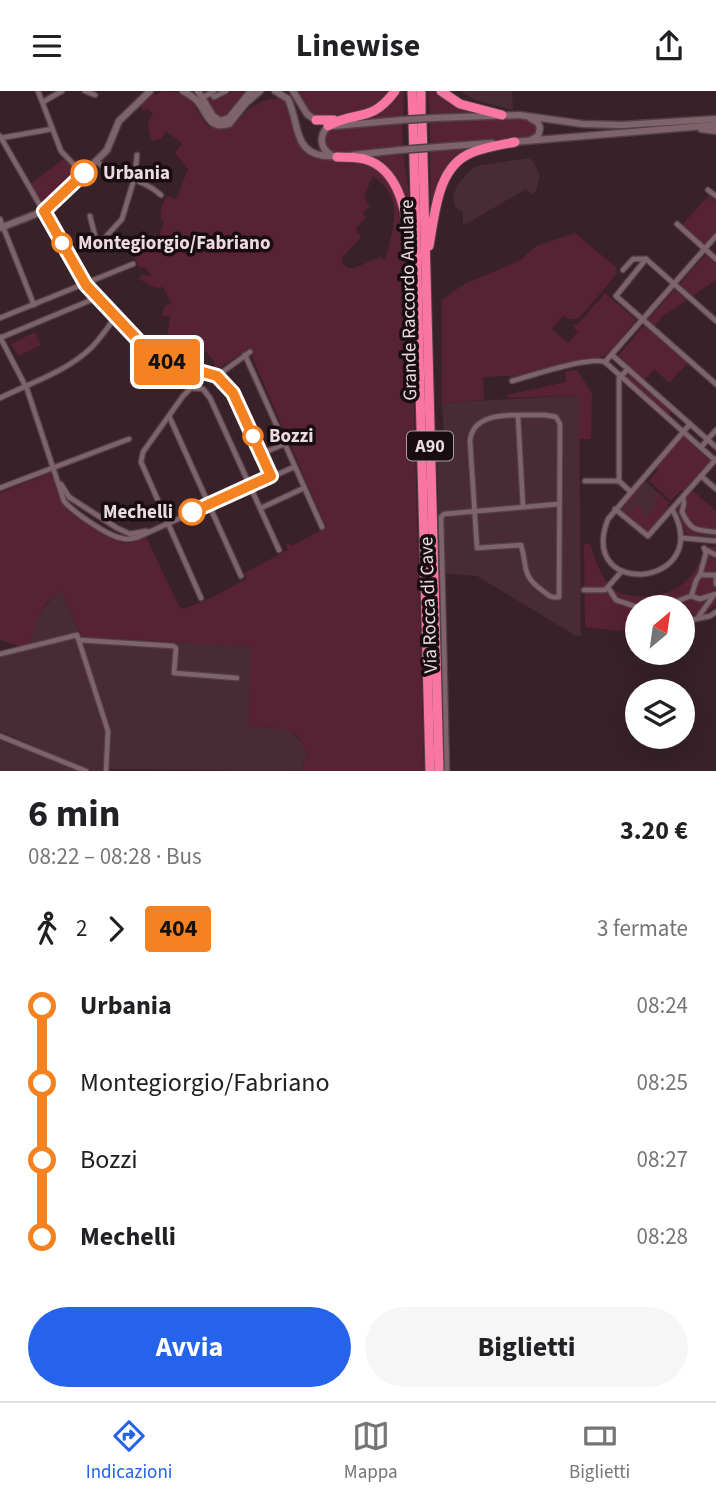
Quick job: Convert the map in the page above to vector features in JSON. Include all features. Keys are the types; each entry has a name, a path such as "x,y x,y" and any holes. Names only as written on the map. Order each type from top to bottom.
{"highway":[{"path":"316,120 363,117 374,111 395,91"},
{"name":"Grande Raccordo Anulare","path":"412,91 417,119 421,270 430,771"},
{"name":"Grande Raccordo Anulare","path":"417,119 421,91"},
{"path":"441,91 460,104 502,115"},
{"path":"328,126 350,119"},
{"path":"421,270 440,190 449,172 470,153 514,142"},
{"path":"337,156 370,161 393,181 421,270"},
{"name":"Grande Raccordo Anulare","path":"421,270 439,771"}],"main road":[{"path":"2,228 44,211 110,147 119,121 150,91"},
{"path":"183,91 199,97 209,121 214,125 233,120 260,91"},
{"path":"221,123 229,118 251,91"},
{"path":"275,91 284,93 302,142 318,155 337,156 716,125"},
{"path":"294,92 307,114 328,126 502,115 622,125 716,118"},
{"path":"519,115 539,124 539,134 530,141"},
{"path":"328,126 322,135 322,144 327,153 337,156"},
{"path":"689,127 716,131"}],"street":[{"path":"38,91 61,151 83,174"},
{"path":"43,103 61,91"},
{"path":"85,91 95,95"},
{"path":"192,91 199,97 213,92 214,97 226,91"},
{"path":"52,129 0,138 86,285 155,358 217,376 233,393 271,476"},
{"path":"90,216 95,236 102,242 122,219 138,155"},
{"path":"96,161 109,171 150,185 161,195"},
{"path":"708,190 716,196"},
{"path":"0,219 34,305"},
{"path":"677,224 716,259"},
{"path":"605,362 716,236"},
{"path":"623,270 634,259 646,259 716,321"},
{"path":"646,259 615,295 716,384"},
{"path":"0,318 133,264"},
{"path":"96,298 0,338 26,385 54,467 65,493 71,499 125,533 147,531 294,467"},
{"path":"0,398 58,370 84,354 115,317"},
{"path":"217,376 248,353 284,444 322,527"},
{"path":"612,355 716,447"},
{"path":"512,381 582,362 605,362 715,459 647,536 615,509"},
{"path":"619,481 620,377 628,369"},
{"path":"201,598 141,458 189,389 197,387 204,390 214,404 279,550"},
{"path":"668,419 675,411"},
{"path":"549,415 559,420 559,597 556,598 551,598 528,579 521,545 477,548 470,441 473,428 486,418 518,416 549,415"},
{"path":"169,416 241,576"},
{"path":"518,416 523,507"},
{"path":"672,509 680,523 683,538 675,559 663,570 646,575 622,571 610,558 604,541 607,523 615,509 690,424"},
{"path":"701,447 716,431"},
{"path":"0,488 129,439"},
{"path":"261,454 284,444"},
{"path":"701,476 716,489"},
{"path":"584,481 619,481 631,492"},
{"path":"260,508 304,488"},
{"path":"683,497 682,512 689,525 696,530 716,532"},
{"name":"Via Rocca di Cave","path":"447,771 440,517 444,514 559,504"},
{"path":"683,538 716,541"},
{"path":"692,595 695,581 701,575 705,549 716,555"},
{"path":"584,590 605,590 622,571"},
{"path":"701,575 716,576 716,585"},
{"path":"609,589 616,600 625,603"},
{"path":"695,597 700,599 716,593"},
{"path":"699,616 716,593"},
{"path":"695,619 716,612"},
{"path":"0,655 77,635 108,731 106,771"},
{"path":"79,640 173,646 176,648 174,673 237,678"},
{"path":"0,736 86,771"}],"shaded area":[{"path":"164,91 182,94 192,102 209,127 228,129 249,109 264,101 286,101 295,133 311,153 328,160 357,160 367,163 386,175 396,189 410,262 424,771 303,771 304,760 308,759 305,747 294,733 278,728 248,728 251,646 82,637 61,591 44,607 29,645 17,647 0,640 0,493 50,473 66,509 121,542 129,543 146,537 179,606 183,609 211,598 246,579 244,573 288,550 286,544 290,543 292,546 326,527 252,357 254,355 249,349 218,369 213,368 215,362 197,342 190,345 186,362 161,355 171,350 167,342 170,315 162,315 165,306 171,303 163,287 156,288 139,279 142,274 149,277 151,275 144,267 140,269 132,252 141,241 148,243 155,234 159,237 164,221 161,220 163,202 167,196 176,199 188,169 175,153 182,143 166,131 161,139 152,141 148,124 153,114 148,109 144,111 140,106 150,96","holes":["373,176 383,184 393,202 394,212 386,256 384,260 380,257 348,268 342,263 342,258 361,237 355,229 366,218 363,213 370,206 364,197"]},
{"path":"233,91 248,91 227,115 221,118 216,116 207,98 210,96 214,101"},
{"path":"298,91 391,91 374,106 362,112 325,119 311,113"},
{"path":"396,91 404,91 403,117 361,121 372,115"},
{"path":"428,91 439,91 485,113 430,115"},
{"path":"460,91 512,91 513,110 475,100"},
{"path":"489,118 532,120 539,129 533,137 431,145 429,121"},
{"path":"402,122 403,147 338,153 329,148 327,143 327,133 336,127"},
{"path":"482,146 458,159 431,222 430,151"},
{"path":"403,152 409,193 409,219 398,183 359,156"},
{"path":"528,158 533,161 540,175 536,191 532,194 526,189 466,224 463,223 463,213 455,207 453,197 457,185 467,174 476,166"},
{"path":"63,159 80,175 45,208 30,184"},
{"path":"709,195 716,201 716,232 705,246 682,225"},
{"path":"575,233 616,267 617,274 578,319 568,319 564,315 552,329 568,343 578,331 572,325 578,324 605,293 636,320 604,356 510,378 483,377 484,400 442,403 442,300 464,284 519,261 536,246"},
{"path":"706,254 716,263 716,280 691,297 679,285"},
{"path":"675,289 687,300 663,316 654,327 647,320"},
{"path":"644,325 688,363 669,383 654,369 645,380 618,356"},
{"path":"35,332 41,345 18,356 11,344"},
{"path":"577,370 592,393 591,439 579,439 579,395 508,398 507,395 566,382 565,371"},
{"path":"628,371 672,411 668,416 623,377"},
{"path":"579,395 581,636 576,636 477,576 440,573 437,453 445,452 442,403"},
{"path":"683,436 711,461 683,492 681,490 671,501 649,481 658,470 656,467"},
{"path":"645,481 669,503 669,508 647,533 620,509"},
{"path":"637,490 639,492 624,508 629,513 637,504 645,517 657,504 652,500 659,493 669,503 669,508 647,533 620,509"},
{"path":"692,490 716,511 716,537 688,535 685,532 677,509"},
{"path":"584,544 590,544 601,573 608,583 617,591 630,595 625,595 625,630 585,627"},
{"path":"704,546 716,547 716,604 705,614 695,616 695,595 656,595 672,590 689,578 696,569"},
{"path":"61,591 80,633 29,645 36,620 54,594"},
{"path":"82,637 252,646 248,728 285,728 294,734 305,745 308,760 304,760 303,771 109,769 111,728"},
{"path":"76,638 106,730 104,769 101,771 92,771 0,731 0,657"},
{"path":"0,738 79,771 0,771"}],"bus line":[{"name":"404","path":"84,173 44,211 86,285 153,356 217,376 225,382 233,393 271,476 192,512"}],"place":[{"name":"Urbania","path":"84,173"},
{"name":"Montegiorgio/Fabriano","path":"62,243"},
{"name":"Bozzi","path":"253,436"},
{"name":"Mechelli","path":"192,512"}]}
